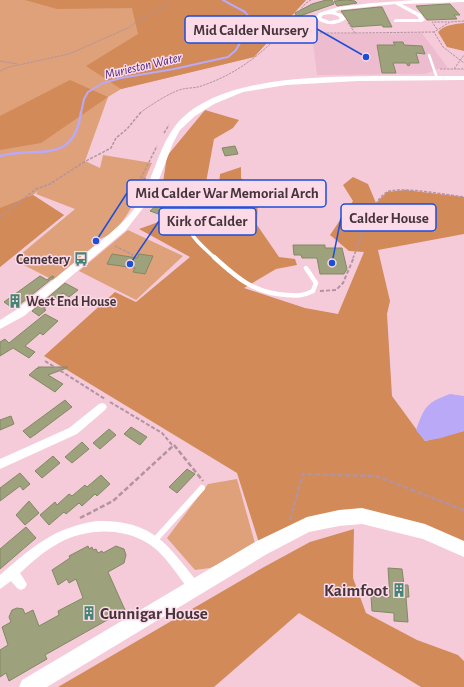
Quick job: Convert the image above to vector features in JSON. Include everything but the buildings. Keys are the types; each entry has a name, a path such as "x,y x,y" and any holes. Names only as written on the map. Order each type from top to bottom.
{"main road":[{"path":"29,687 261,548 307,525 339,518 362,516 425,532 464,549"}],"street":[{"path":"329,12 375,2 397,3 463,1 464,9"},
{"path":"396,21 422,20 419,15 406,10 397,3"},
{"path":"0,325 20,313 100,248 135,215 151,190 168,144 177,129 192,115 209,103 224,96 259,86 320,80 464,78"},
{"path":"0,464 73,431 102,407"},
{"path":"0,583 42,548 63,535 95,526 128,527 155,540 195,588"},
{"path":"13,573 21,584"}],"lane":[{"path":"429,54 437,78"},
{"path":"151,190 178,198 183,201 187,226 193,238 238,279 262,291 274,294 304,296 313,291 316,284 306,268"},
{"path":"155,540 202,488"}],"path":[{"path":"0,71 69,54 128,28 143,17 163,8 172,0"},
{"path":"0,217 36,189 50,184 84,162 111,148 116,138 127,129 141,112 181,89 197,87 234,71 247,63 277,39 293,18"},
{"path":"437,28 432,22 464,21"},
{"path":"434,32 437,28 450,22"},
{"path":"355,33 434,32"},
{"path":"434,32 443,47 464,63"},
{"path":"454,69 464,55"},
{"path":"0,61 21,65"},
{"path":"163,134 172,122"},
{"path":"155,179 140,178 160,141"},
{"path":"313,291 336,290 343,284 376,203 387,192 405,190 464,197"},
{"path":"100,248 112,245 133,255"},
{"path":"45,361 162,433 203,479 202,488"},
{"path":"63,535 81,518 113,501 174,445"},
{"path":"285,536 303,474 376,476 464,510"}],"shaded area":[{"path":"0,0 306,0 254,57 121,89 108,97 85,161 100,168 103,155 152,163 131,209 119,226 108,236 96,241 95,245 53,280 14,260 75,209 36,194 38,191 33,195 64,215 0,267"},
{"path":"25,0 306,0 254,57 121,89 86,66 138,34 132,8 57,9"},
{"path":"464,23 464,51 447,47 438,32 446,26"},
{"path":"422,33 448,68 438,69 425,74 317,75 312,34"},
{"path":"70,80 108,97 41,143 0,150 0,116"},
{"path":"205,110 239,120 233,128 214,139 205,188 213,190 219,185 220,174 241,167 241,178 258,194 257,225 279,257 295,259 297,265 276,269 244,288 305,308 338,314 364,252 349,251 330,235 353,201 343,185 353,177 368,184 376,203 387,192 405,190 464,197 464,234 378,250 390,301 387,314 392,396 425,441 464,431 464,549 362,516 260,546 237,473 44,356 115,292 136,302 190,257 139,229 164,220 192,217 187,194 162,189 167,156"},
{"path":"33,195 64,215 0,267 0,208"},
{"path":"128,230 183,256 136,300 79,271"},
{"path":"450,394 464,396 464,431 425,441 416,430 424,410 431,403"},
{"path":"237,479 256,547 210,568 195,570 167,538 208,484"},
{"path":"354,529 353,578 366,613 417,640 458,655 464,661 464,687 421,687 299,613 214,687 58,687 264,567 310,542"}],"waterway":[{"name":"Murieston Water","path":"81,113 84,99 88,92 103,83 121,78 174,69 228,57 236,50 252,21 245,12 223,0"},
{"name":"Murieston Water","path":"0,156 14,153 40,152 62,147 71,140 77,129 81,112"}],"place":[{"name":"Mid Calder Nursery","path":"366,57"},
{"name":"Mid Calder War Memorial Arch","path":"96,241"},
{"name":"Cemetery","path":"81,259"},
{"name":"Calder House","path":"332,263"},
{"name":"Kirk of Calder","path":"130,264"},
{"name":"West End House","path":"15,301"},
{"name":"Kaimfoot","path":"399,590"},
{"name":"Cunnigar House","path":"89,613"}]}
